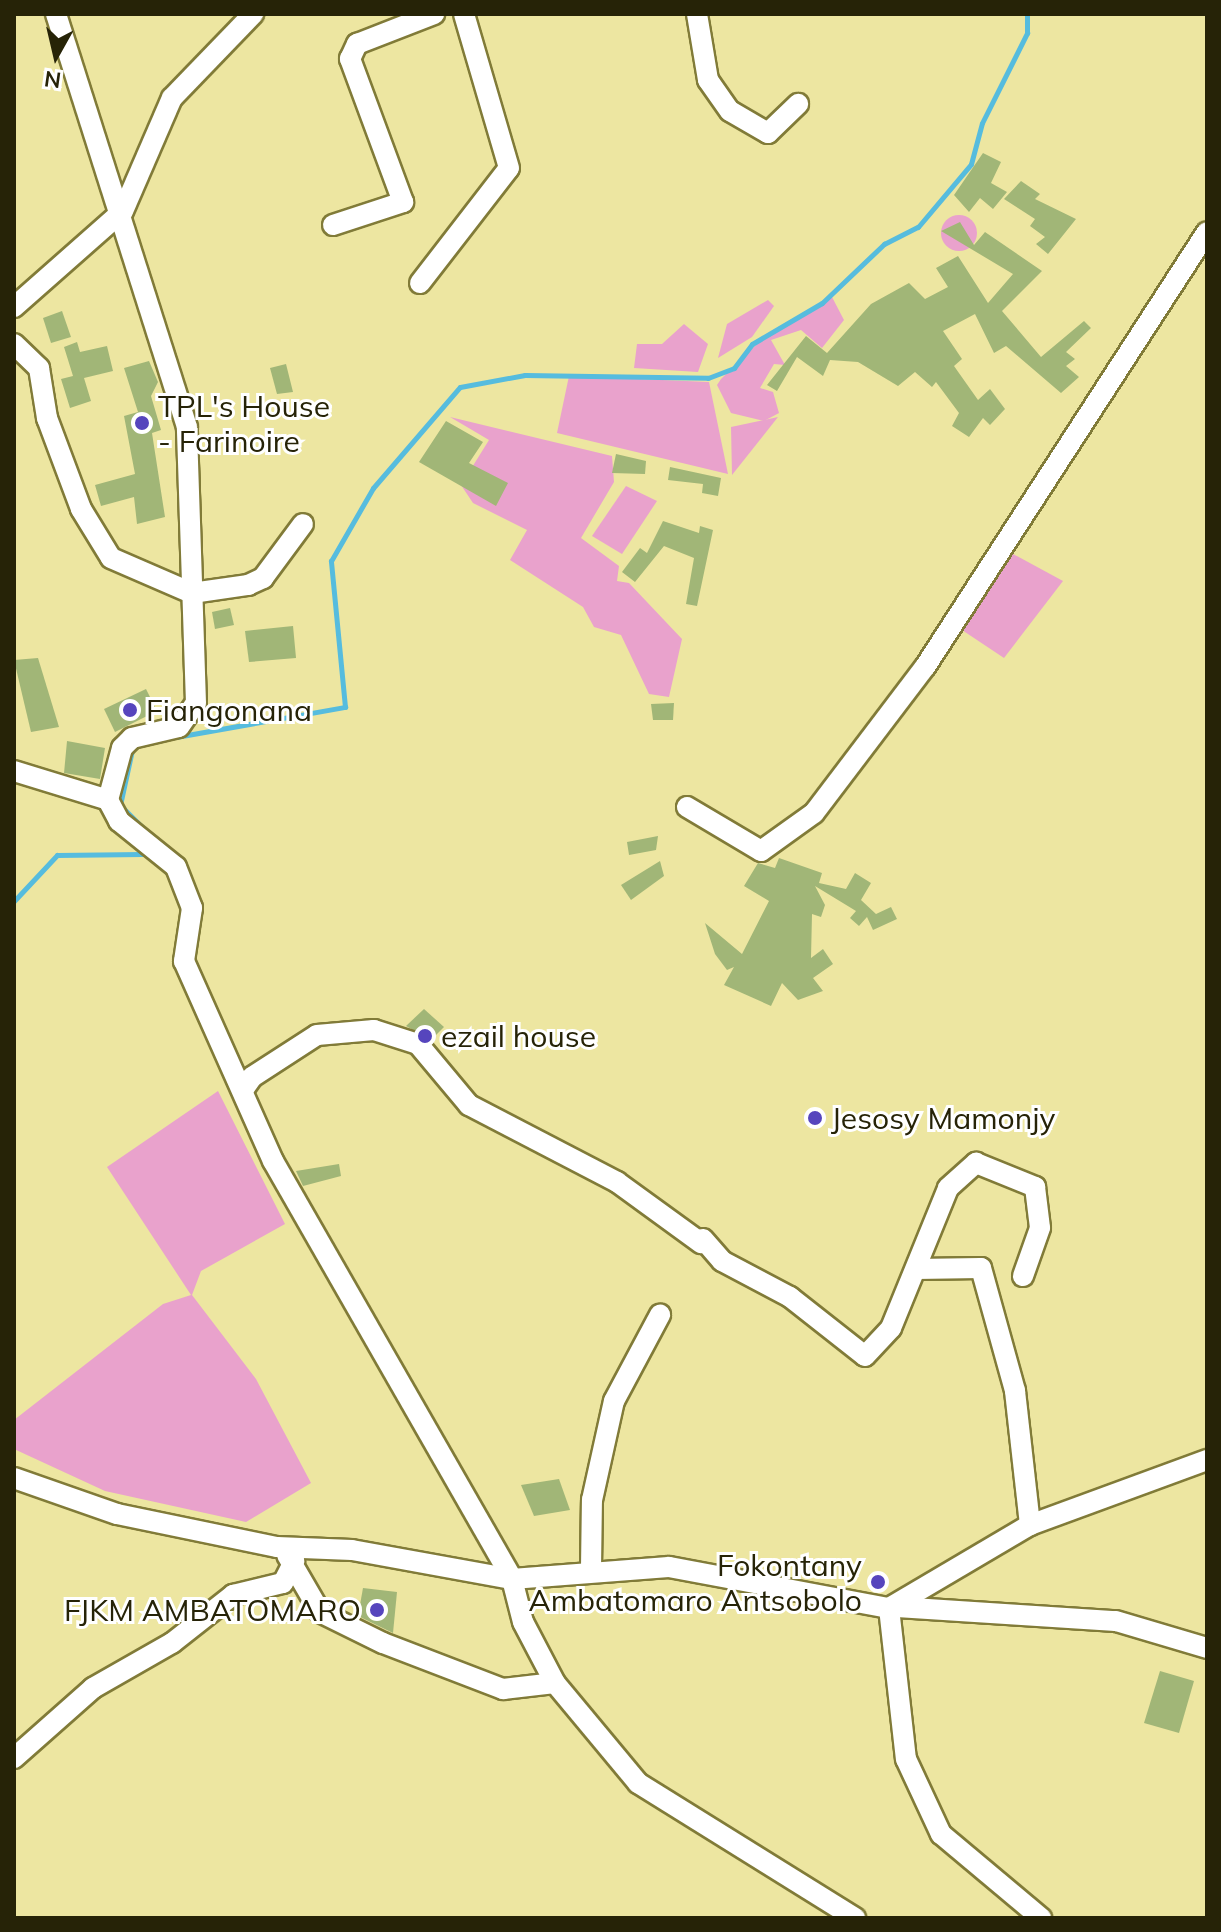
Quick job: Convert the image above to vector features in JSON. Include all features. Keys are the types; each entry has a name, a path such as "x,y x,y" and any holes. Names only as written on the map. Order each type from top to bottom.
{"street":[{"path":"56,14 101,168 123,211 187,427 192,717 122,748 108,800"},
{"path":"14,307 123,211 172,98 253,14"},
{"path":"333,225 403,202 350,59 357,44 434,14"},
{"path":"420,283 509,168 464,14"},
{"path":"697,14 708,80 730,111 768,133 798,104"},
{"path":"687,807 761,851 814,813 925,667 1207,232"},
{"path":"14,344 39,368 47,418 91,535 111,558 192,593 263,578 303,524"},
{"path":"14,771 108,800 184,885 192,908 184,961 243,1090 356,1311 512,1579 523,1622 555,1683 638,1783 855,1918"},
{"path":"243,1090 252,1077 317,1035 374,1030 418,1044 469,1105 617,1182 702,1241 722,1261 790,1297 865,1356 891,1328 948,1188 976,1163 1035,1187 1040,1228 1023,1276"},
{"path":"916,1269 981,1268 1015,1391 1030,1525"},
{"path":"591,1568 592,1500 614,1401 660,1315"},
{"path":"889,1608 1030,1525 1207,1460"},
{"path":"14,1478 117,1514 277,1547 352,1550 512,1579 591,1568 669,1567 889,1608 1116,1621 1207,1648"},
{"path":"277,1547 294,1561 320,1612 383,1643 503,1689 555,1683"},
{"path":"14,1758 93,1688 172,1643 233,1595 283,1583 294,1561"},
{"path":"889,1608 906,1759 941,1834 1041,1918"}],"shaded area":[{"path":"959,215 972,220 977,233 972,246 959,251 946,246 941,233 946,220"},
{"path":"832,297 844,320 822,348 801,330 771,340 785,365 774,364 760,388 773,392 779,413 764,421 731,413 717,385 721,379 761,340"},
{"path":"768,300 774,306 752,337 718,358 727,324"},
{"path":"684,324 708,344 698,372 634,368 637,344 662,344"},
{"path":"569,376 709,382 728,474 557,433"},
{"path":"450,417 612,456 614,482 581,538 619,566 617,581 629,583 682,639 669,697 649,694 621,635 594,627 583,607 510,560 527,530 473,503 461,485 489,440"},
{"path":"778,417 732,475 731,427"},
{"path":"626,486 657,501 622,554 592,536"},
{"path":"1002,548 1063,581 1004,658 953,624"},
{"path":"218,1091 285,1224 201,1271 192,1295 256,1379 311,1483 246,1522 105,1491 14,1449 14,1420 163,1304 191,1295 107,1167"}],"building":[{"path":"983,153 1001,162 991,183 1007,192 993,209 980,198 969,212 954,195"},
{"path":"1021,181 1040,194 1035,199 1076,219 1048,254 1036,244 1045,237 1030,226 1035,219 1004,199"},
{"path":"960,222 974,245 985,232 1042,271 1002,311 1041,357 1084,321 1091,328 1066,352 1075,359 1066,366 1079,377 1061,393 1006,346 994,353 975,314 943,331 962,359 954,366 978,400 990,389 1005,409 990,425 983,418 969,437 952,426 959,413 936,382 932,387 915,372 898,386 858,362 830,360 823,376 797,357 777,391 767,385 806,336 827,353 871,304 909,283 925,299 948,287 936,268 958,256 988,303 1013,274 941,231"},
{"path":"62,311 71,337 51,343 43,318"},
{"path":"77,342 80,352 107,346 113,371 84,378 91,401 70,408 61,379 73,376 64,347"},
{"path":"149,361 158,382 151,396 161,430 152,433 165,517 137,524 134,497 101,506 95,485 135,474 124,416 138,412 124,368"},
{"path":"286,364 293,392 277,394 270,368"},
{"path":"446,421 483,442 469,463 508,483 496,506 419,462"},
{"path":"616,454 646,461 645,474 612,473"},
{"path":"670,467 721,478 718,496 702,493 703,484 668,480"},
{"path":"663,521 699,533 700,526 713,530 697,606 686,604 694,558 664,546 635,582 622,572 640,548 647,553"},
{"path":"230,608 234,625 215,629 212,612"},
{"path":"293,626 296,658 249,662 245,631"},
{"path":"38,658 59,727 31,732 14,660"},
{"name":"Fiangonana","path":"146,689 157,711 115,732 104,709"},
{"path":"674,703 673,720 653,720 651,704"},
{"path":"67,741 105,748 100,779 64,773"},
{"path":"658,836 656,850 629,855 627,842"},
{"path":"779,858 822,873 819,883 846,889 855,873 871,883 861,900 876,914 891,907 897,919 873,930 867,917 859,926 850,918 856,911 815,886 825,905 821,917 812,914 811,958 823,949 833,964 813,978 823,991 798,1000 782,983 771,1006 724,985 734,967 727,970 715,954 705,923 742,954 769,901 744,886 758,863 775,868"},
{"path":"660,861 664,876 631,900 621,885"},
{"name":"ezail house","path":"424,1009 444,1027 431,1040 406,1026"},
{"path":"339,1164 341,1176 303,1186 296,1171"},
{"path":"559,1479 570,1510 534,1516 521,1485"},
{"name":"FJKM AMBATOMARO","path":"363,1588 397,1592 393,1633 358,1616"},
{"path":"1160,1671 1194,1681 1179,1733 1144,1723"}],"waterway":[{"path":"176,737 345,707 331,561 373,488 460,387 525,375 708,378 734,368 752,344 822,303 884,244 918,227 971,164 982,123 1027,33 1027,14"},
{"path":"132,750 120,805 144,829"},
{"path":"14,901 57,855 142,854 145,847"}],"place":[{"name":"TPL's House - Farinoire","path":"142,423"},
{"name":"Fiangonana","path":"130,710"},
{"name":"ezail house","path":"425,1036"},
{"name":"Jesosy Mamonjy","path":"815,1118"},
{"name":"Fokontany Ambatomaro Antsobolo","path":"878,1582"},
{"name":"FJKM AMBATOMARO","path":"377,1610"}]}
